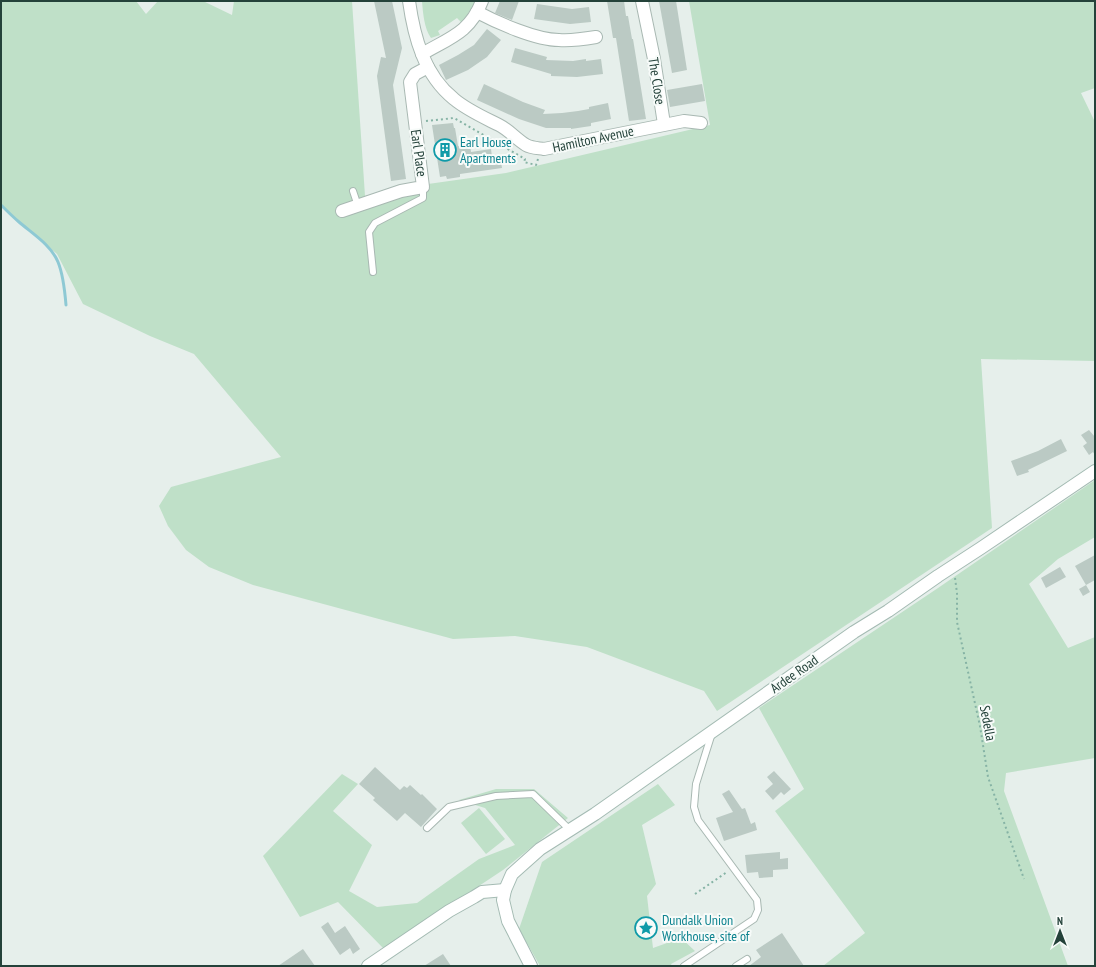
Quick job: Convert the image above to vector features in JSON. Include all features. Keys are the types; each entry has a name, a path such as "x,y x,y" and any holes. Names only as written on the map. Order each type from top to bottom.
{"street":[{"name":"Hamilton Avenue","path":"409,1 413,26 422,54 435,79 453,99 480,117 499,125 527,145 544,149 664,124"},
{"name":"The Close","path":"642,1 654,59 664,124 684,121 701,124"},
{"path":"422,54 464,29 479,7 498,22 546,39 559,40 596,37"},
{"name":"Earl Place","path":"342,211 401,191 424,187 410,82 415,74 428,67"},
{"name":"Ardee Road","path":"505,890 512,874 540,849 595,814 854,632 888,611 1095,471"},
{"path":"368,966 449,911 474,896 482,892 505,890 504,900 508,921 531,966"}],"lane":[{"path":"373,272 369,232 375,223 423,198 424,187"},
{"path":"353,191 358,206"},
{"path":"684,966 754,919 758,910 757,900 698,820 694,807 696,784 713,730"},
{"path":"427,828 449,807 496,796 532,794 570,830"},
{"path":"736,966 747,959"}],"path":[{"name":"Sedella","path":"954,566 957,593 957,622 980,726 988,777 1024,879"},
{"path":"695,894 733,867"}],"green space":[{"path":"1,1 136,1 146,14 158,1 203,1 232,15 234,1 352,1 365,196 428,184 506,173 710,125 689,1 1095,1 1095,88 1081,93 1095,122 1095,361 981,359 992,528 717,711 704,691 587,647 515,636 453,639 253,585 209,567 186,550 168,526 159,506 171,487 281,457 194,354 150,336 83,304 57,254 1,205"},
{"path":"422,1 476,1 462,23 457,18 438,31 440,35 431,38 425,25"},
{"path":"1095,480 1095,537 1058,559 1029,584 1068,648 1095,637 1095,758 1006,773 1004,791 1068,966 823,966 865,933 775,811 804,789 759,708 938,588"},
{"path":"342,774 358,784 333,811 372,845 349,891 377,907 417,903 479,859 515,845 485,808 459,800 496,789 534,789 568,818 503,870 384,949 338,902 300,917 263,856"},
{"path":"658,784 675,805 642,825 656,884 647,896 653,948 681,938 695,951 671,964 672,966 540,966 519,929 542,862"},
{"path":"479,808 505,839 486,854 461,823"}],"building":[{"path":"374,1 392,1 402,48 393,85 406,179 391,181 377,76 381,57 386,58"},
{"path":"500,1 519,1 512,20 495,13"},
{"path":"607,1 624,1 626,16 628,16 633,39 646,119 629,121 616,38 613,38"},
{"path":"659,1 676,1 687,70 672,73"},
{"path":"537,4 572,9 589,7 591,22 570,24 534,19"},
{"path":"487,29 501,40 487,57 468,70 446,80 439,65 474,45"},
{"path":"515,48 547,57 546,60 573,61 586,59 586,61 601,59 603,74 577,77 551,76 551,74 511,62"},
{"path":"484,84 523,102 545,110 543,114 578,111 608,103 611,119 591,123 591,126 571,129 546,128 519,119 477,100"},
{"path":"702,84 705,101 670,107 667,90"},
{"name":"Earl House Apartments","path":"453,123 458,146 470,144 471,152 491,149 492,157 500,156 502,168 460,174 460,177 447,179 446,176 440,177 432,125"},
{"path":"1089,430 1095,437 1095,455 1093,452 1089,455 1083,446 1087,443 1081,435"},
{"path":"1061,439 1067,451 1028,470 1029,472 1017,476 1011,461 1038,451"},
{"path":"1095,555 1095,580 1086,585 1075,566"},
{"path":"1060,567 1066,577 1046,588 1041,578"},
{"path":"1086,585 1090,592 1083,596 1079,589"},
{"path":"375,767 400,790 404,786 407,788 410,785 421,795 422,794 437,809 421,827 405,813 397,821 373,800 375,798 359,784"},
{"path":"774,771 791,789 784,795 781,792 773,800 765,791 773,784 767,777"},
{"path":"729,790 742,809 745,808 751,824 755,822 757,830 724,841 716,818 733,812 722,794"},
{"path":"780,852 780,859 788,858 788,869 773,870 773,877 759,878 758,872 747,873 745,855"},
{"path":"328,922 335,933 345,926 360,949 353,954 350,948 340,955 321,927"},
{"path":"782,933 804,966 749,966 761,957 756,950"},
{"path":"303,949 315,966 278,966"},
{"path":"443,954 451,966 424,966"}],"waterway":[{"path":"1,205 41,240 55,256 61,272 66,305"}],"place":[{"name":"Earl House Apartments","path":"445,150"},
{"name":"Dundalk Union Workhouse, site of","path":"646,928"}]}
